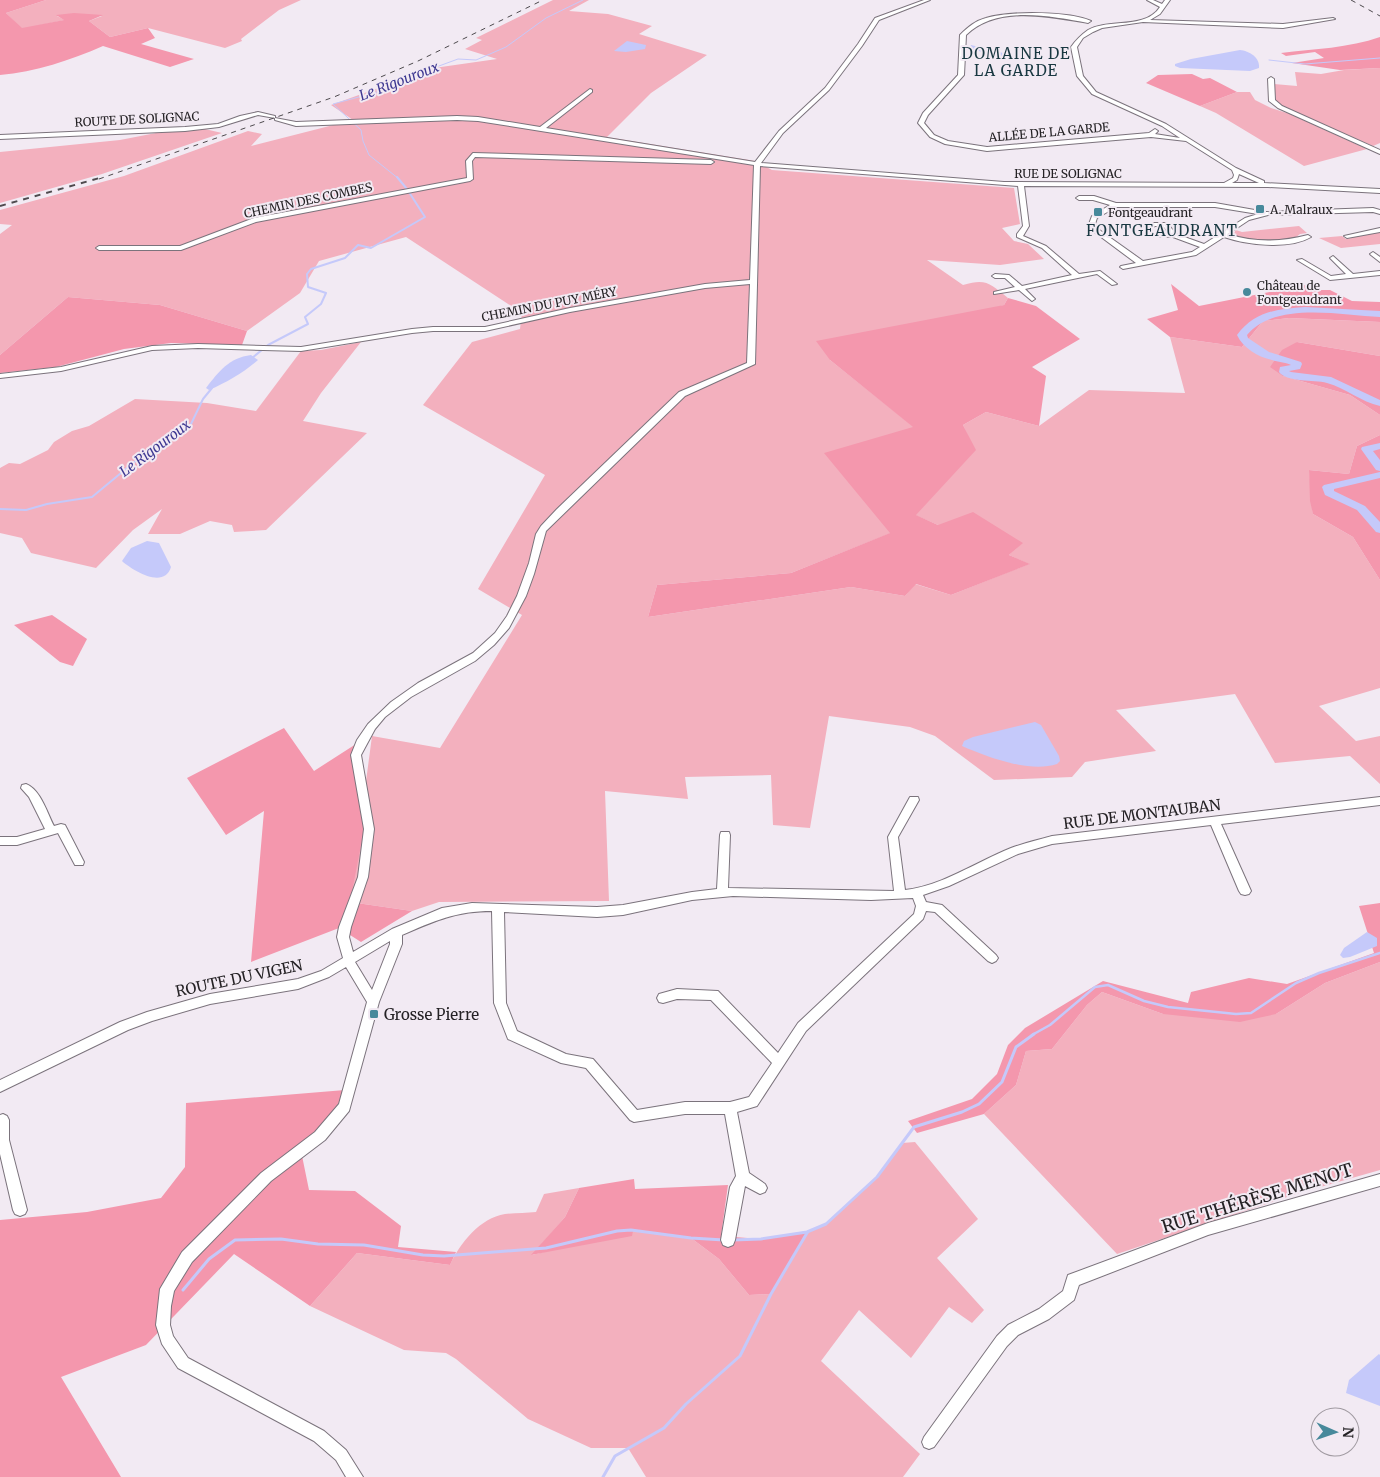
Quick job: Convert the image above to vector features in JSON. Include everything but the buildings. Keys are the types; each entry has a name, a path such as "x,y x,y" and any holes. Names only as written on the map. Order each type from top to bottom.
{"street":[{"path":"374,1002 348,960 343,937 363,878 369,829 356,755 366,732 394,704 431,680 477,655 491,643 513,614 526,585 542,531 682,394 751,364 757,164 781,132 827,90 877,19 928,0"},
{"path":"1149,0 1160,3 1168,0"},
{"path":"1160,3 1162,9 1156,15 1164,22"},
{"name":"ALLÉE DE LA GARDE","path":"1119,23 1025,14 997,17 976,24 963,36 961,75 925,114 921,123 932,136 947,143 987,149 1151,135 1188,140"},
{"name":"ALLÉE DE LA GARDE","path":"1156,15 1139,21 1119,23 1083,34 1074,46 1080,76 1086,85 1105,99 1155,121 1234,169 1268,184"},
{"path":"1139,21 1283,26 1333,19"},
{"path":"1088,21 1093,24 1093,30"},
{"path":"1270,79 1272,101 1280,107 1380,152"},
{"path":"541,129 590,91"},
{"name":"ROUTE DE SOLIGNAC","path":"0,137 213,127 250,115 264,113 296,124 457,118 500,122 757,164"},
{"path":"1151,135 1157,126 1155,121"},
{"name":"CHEMIN DES COMBES","path":"99,248 181,248 254,220 470,179 469,161 473,155 757,164"},
{"name":"RUE DE SOLIGNAC","path":"757,164 1020,185 1268,184 1380,192"},
{"path":"1226,184 1235,179 1237,173 1234,169"},
{"path":"1020,185 1026,226 1020,235 1044,247 1078,277"},
{"path":"1079,198 1094,198 1115,205 1215,205 1268,213 1373,210 1380,212"},
{"path":"1372,201 1373,210"},
{"path":"1115,205 1094,217 1092,221 1093,227 1142,264"},
{"path":"1123,268 1194,254 1247,219 1268,213"},
{"path":"1347,236 1380,230"},
{"path":"1174,235 1205,247"},
{"path":"1223,235 1255,243 1308,236"},
{"path":"1373,254 1380,260"},
{"path":"1333,258 1352,276"},
{"path":"1300,260 1330,278 1380,273"},
{"path":"996,292 1101,271 1114,284"},
{"path":"995,276 1007,276 1032,300"},
{"name":"CHEMIN DU PUY MÉRY","path":"0,376 61,369 126,352 169,346 265,349 313,348 412,330 485,329 594,306 705,286 753,282"},
{"path":"26,788 33,795 51,831"},
{"path":"900,895 893,837 914,800"},
{"name":"RUE DE MONTAUBAN","path":"722,892 871,896 917,893 971,872 1015,850 1052,840 1380,802"},
{"path":"1214,821 1244,890"},
{"path":"0,841 17,840 61,828 79,862"},
{"path":"722,892 725,834"},
{"name":"ROUTE DU VIGEN","path":"0,1086 124,1026 151,1016 210,999 298,984 324,974 396,932 442,913 472,907 597,912 622,910 722,892"},
{"path":"498,907 500,1003 512,1035 565,1059 589,1063 634,1116 686,1108 730,1108 752,1102 802,1027 919,916 922,906 917,893"},
{"path":"922,906 938,908 992,958"},
{"path":"356,1477 341,1455 319,1436 183,1364 167,1339 163,1324 164,1306 167,1289 186,1257 266,1177 320,1136 345,1107 374,1002 396,944 396,932"},
{"path":"664,998 677,994 714,995 779,1062"},
{"path":"728,1240 737,1187 743,1177 730,1108"},
{"path":"2,1120 2,1141 20,1210"},
{"path":"743,1177 760,1188"},
{"name":"RUE THÉRÈSE MENOT","path":"929,1442 1002,1341 1012,1330 1044,1314 1069,1295 1073,1280 1208,1229 1380,1180"}],"shaded area":[{"path":"0,0 46,0 6,13 22,28 64,20 56,15 74,13 103,15 89,21 110,37 148,28 155,38 141,44 194,59 170,67 103,46 53,65 0,75"},
{"path":"46,0 301,0 279,10 241,39 242,41 225,48 148,28 110,37 89,21 102,16 57,16 65,20 22,29 6,13"},
{"path":"553,0 589,0 569,11 608,14 652,26 639,34 707,55 651,93 607,137 755,161 772,170 1014,188 1020,224 1002,228 1014,241 1028,244 1044,259 1000,265 927,260 963,285 983,282 997,289 1008,298 1004,305 830,360 914,427 891,533 791,573 657,585 648,617 851,587 905,596 915,584 951,595 1029,564 1009,555 1022,543 938,525 915,515 975,450 963,425 986,412 1039,426 1089,390 1185,393 1170,337 1242,347 1263,321 1289,318 1380,322 1380,356 1297,342 1283,376 1350,395 1380,415 1380,435 1357,446 1349,474 1309,470 1313,514 1353,537 1380,580 1380,688 1319,706 1356,741 1380,736 1380,784 1350,756 1275,763 1235,694 1116,710 1156,751 1085,762 1072,777 994,780 935,736 910,727 829,716 810,828 773,825 771,775 685,777 688,799 605,791 609,901 439,902 412,911 350,902 372,736 440,748 522,615 478,589 545,475 423,405 472,342 520,329 522,313 406,237 319,261 300,293 247,331 160,305 68,297 0,355 0,234 12,225 0,224 0,210 124,176 248,131 262,134 251,146 353,120 331,105 434,68 497,59 465,49 482,40 476,38"},
{"path":"1380,37 1380,68 1340,70 1292,63 1324,58 1315,52 1286,56 1281,53 1344,46"},
{"path":"1380,68 1380,143 1373,146 1280,106 1276,102 1274,84 1297,86 1295,72 1321,74 1344,70"},
{"path":"1192,74 1203,79 1210,78 1237,92 1200,106 1146,83 1158,75"},
{"path":"1237,92 1250,92 1255,100 1271,108 1290,114 1367,149 1304,166 1216,113 1200,106"},
{"path":"192,126 222,133 102,174 0,203 0,152 120,140"},
{"path":"1299,226 1307,233 1300,234 1295,238 1255,242 1231,236 1236,230 1242,232"},
{"path":"1380,232 1380,244 1341,248 1319,238 1342,236 1346,239 1352,238 1355,234 1365,235"},
{"path":"1171,284 1199,306 1305,285 1314,290 1330,290 1352,301 1380,302 1380,322 1289,318 1263,321 1242,347 1170,337 1147,319 1178,310"},
{"path":"68,297 160,305 247,331 242,345 171,343 124,349 56,367 0,373 0,355"},
{"path":"1008,298 1036,306 1080,339 1032,367 1046,376 1039,426 986,412 963,425 976,450 916,515 938,525 973,512 1023,543 1009,555 1030,564 951,595 916,584 905,596 851,587 648,617 657,585 791,573 890,533 824,453 913,427 830,360 816,341 1004,305"},
{"path":"361,342 321,393 303,421 367,433 266,530 234,532 232,525 210,521 180,534 148,534 162,509 133,530 96,568 31,553 22,538 0,533 0,468 9,463 20,464 48,450 54,442 72,431 89,426 135,399 207,403 256,411 301,351 321,350"},
{"path":"1297,342 1380,356 1380,415 1350,395 1283,376 1270,367 1282,350"},
{"path":"1380,435 1380,580 1353,537 1313,514 1310,501 1309,470 1349,474 1357,446"},
{"path":"52,615 87,639 73,666 60,662 14,625"},
{"path":"284,728 314,771 356,744 352,757 364,830 350,902 412,911 361,942 339,928 251,962 264,811 226,835 187,778"},
{"path":"1380,903 1380,962 1325,983 1276,1014 1240,1022 1163,1014 1102,992 1087,1005 1052,1049 1026,1051 1016,1085 984,1114 917,1133 908,1121 972,1099 997,1074 1008,1045 1025,1028 1103,981 1188,1003 1191,992 1249,978 1287,984 1374,953 1359,906"},
{"path":"1380,962 1380,1170 1296,1194 1117,1254 984,1114 1016,1085 1026,1051 1052,1049 1087,1005 1102,992 1163,1014 1276,1014 1325,983"},
{"path":"345,1090 330,1121 300,1146 309,1190 355,1191 401,1226 398,1247 456,1252 450,1265 357,1253 310,1306 234,1254 146,1345 61,1377 121,1477 0,1477 0,1220 87,1212 161,1198 185,1167 186,1103"},
{"path":"915,1142 978,1219 937,1258 984,1310 972,1323 949,1307 911,1358 859,1310 821,1361 920,1454 903,1477 646,1477 628,1448 591,1448 528,1419 456,1359 446,1353 404,1350 310,1306 357,1253 450,1265 465,1240 487,1221 505,1214 536,1212 544,1194 579,1188 565,1217 532,1255 631,1230 691,1238 719,1259 749,1295 771,1294 807,1232 826,1224 877,1177 902,1143"},
{"path":"634,1179 635,1189 728,1185 721,1236 761,1239 807,1232 771,1294 749,1295 719,1259 691,1238 633,1231 632,1236 531,1255 565,1217 579,1188"}],"water":[{"path":"627,41 646,45 645,49 626,52 614,51"},
{"path":"971,45 1011,55 996,58 970,47"},
{"path":"1240,50 1253,55 1258,61 1259,68 1250,71 1180,68 1175,66 1175,64 1191,59"},
{"path":"251,355 258,360 247,369 216,387 209,390 206,388 225,366 237,359"},
{"path":"147,541 159,543 171,567 167,574 162,577 155,578 140,573 122,561 131,548"},
{"path":"1035,722 1041,725 1059,756 1060,761 1057,764 1034,767 1021,765 983,755 962,746 964,741 973,737"},
{"path":"1367,932 1377,938 1377,946 1350,957 1343,958 1340,955 1344,948"},
{"path":"1379,1354 1380,1406 1346,1393 1349,1380"}],"waterway":[{"name":"Le Rigouroux","path":"398,178 369,155 361,130 333,104 377,92 379,88 458,59 476,60 506,47 546,18 583,0"},
{"path":"1269,60 1305,64 1380,58"},
{"name":"Le Rigouroux","path":"252,358 268,345 308,324 305,317 321,304 326,293 308,287 307,274 311,269 345,258 358,245 371,248 425,217 398,178"},
{"path":"1380,314 1305,310 1285,312 1266,316 1252,323 1242,335 1247,342 1260,352 1297,364 1296,367 1284,369 1284,372 1288,375 1327,379 1355,391 1371,401 1380,403"},
{"name":"Le Rigouroux","path":"0,509 26,510 47,504 92,497 150,449 191,424 203,399 212,388"},
{"path":"1380,446 1366,449 1380,468"},
{"path":"1380,475 1328,487 1329,493 1361,508 1380,529"},
{"path":"1032,1035 1050,1025 1095,987 1108,985 1144,1001 1168,1007 1236,1014 1251,1013 1296,983 1319,973 1380,953"},
{"path":"732,1240 761,1239 807,1232 826,1224 877,1177 914,1127 962,1112 979,1104 1002,1082 1016,1047 1034,1034"},
{"path":"183,1290 209,1259 235,1240 281,1239 318,1244 364,1245 423,1255 444,1256 546,1248 617,1231 631,1230 691,1238 724,1240"},
{"path":"603,1477 615,1456 664,1428 686,1404 740,1356 771,1294 807,1233"}],"railway":[{"path":"99,179 334,97 418,61 543,0"},
{"path":"1351,0 1380,16"},
{"path":"0,206 103,177"}],"place":[{"name":"A. Malraux","path":"1260,209"},
{"name":"Fontgeaudrant","path":"1098,212"},
{"name":"Château de Fontgeaudrant","path":"1247,292"},
{"name":"Grosse Pierre","path":"374,1014"}],"district":[{"name":"DOMAINE DE LA GARDE","path":"1016,62"},
{"name":"FONTGEAUDRANT","path":"1162,230"}]}
